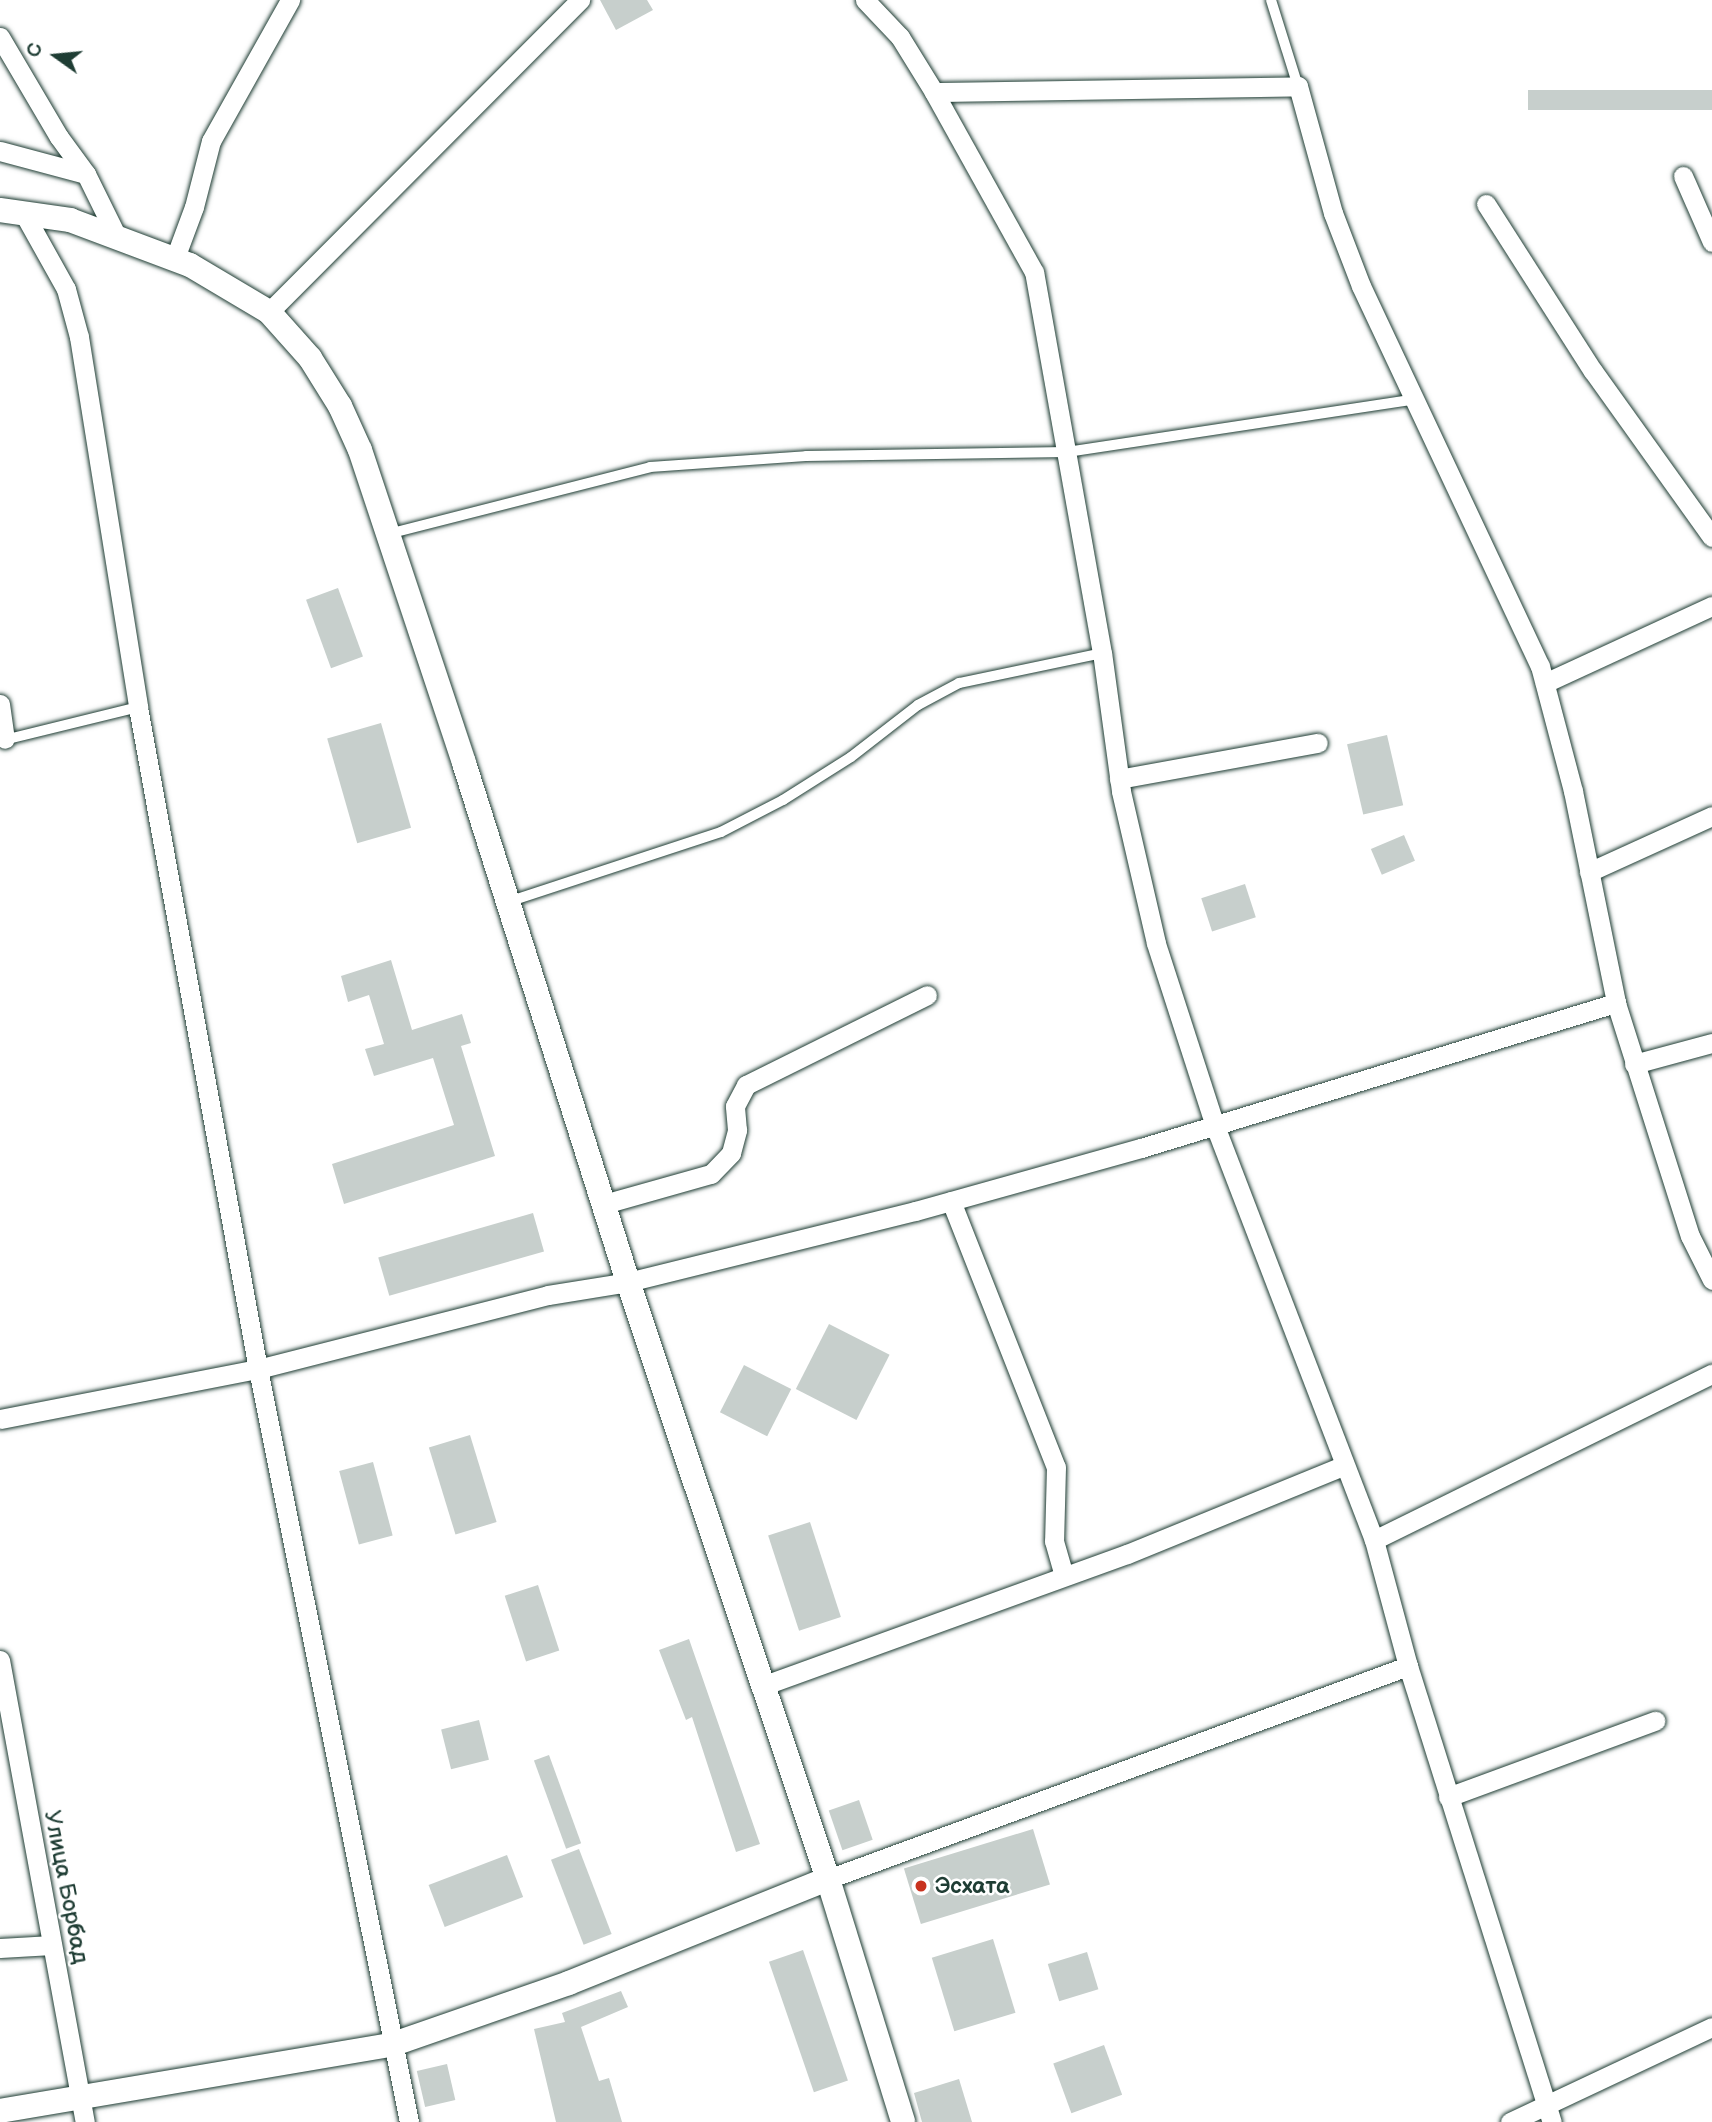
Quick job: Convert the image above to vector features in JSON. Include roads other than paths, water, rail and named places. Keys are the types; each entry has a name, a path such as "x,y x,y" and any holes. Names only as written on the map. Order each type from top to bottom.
{"street":[{"path":"175,258 194,207 211,141 290,0"},
{"path":"269,312 580,0"},
{"path":"865,0 900,37 934,92 971,162 1013,227 1034,272 1102,653 1119,779 1156,943 1214,1123 1374,1541 1448,1797 1549,2115"},
{"path":"0,37 86,174 117,237"},
{"path":"934,92 1298,86 1333,213 1361,286 1417,399 1545,683 1616,1003 1690,1236 1712,1280"},
{"path":"0,151 86,174"},
{"path":"1684,176 1705,206 1712,242"},
{"path":"1486,204 1593,371 1712,537"},
{"path":"11,211 70,220 175,258 269,312 310,358 340,406 360,450 388,534 628,1282 828,1879 903,2122"},
{"path":"11,211 66,289 79,337 138,707 258,1369 391,2045 409,2122"},
{"path":"1545,683 1712,606"},
{"path":"0,704 3,740"},
{"path":"1119,779 1318,743"},
{"path":"1589,872 1712,816"},
{"path":"604,1204 711,1174 731,1153 737,1130 735,1106 746,1085 927,995"},
{"path":"0,1419 258,1369 548,1295 628,1282 951,1201 1616,1003"},
{"path":"1634,1064 1712,1043"},
{"path":"951,1201 1056,1467 1055,1541 1064,1576"},
{"path":"1374,1541 1712,1374"},
{"path":"762,1686 1064,1576 1345,1465"},
{"name":"Улица Борбад","path":"0,1660 85,2122"},
{"path":"0,2111 391,2045 569,1983 828,1879 1408,1665"},
{"path":"1448,1797 1655,1721"},
{"path":"0,1948 52,1945"},
{"path":"1510,2122 1549,2115 1712,2027"}],"lane":[{"path":"1271,0 1298,86"},
{"path":"388,534 650,467 806,456 1067,452 1417,399"},
{"path":"508,902 721,832 783,800 851,757 918,705 959,683 1102,653"},
{"path":"3,740 138,707"}],"place":[{"name":"Эсхата","path":"921,1886"}]}
